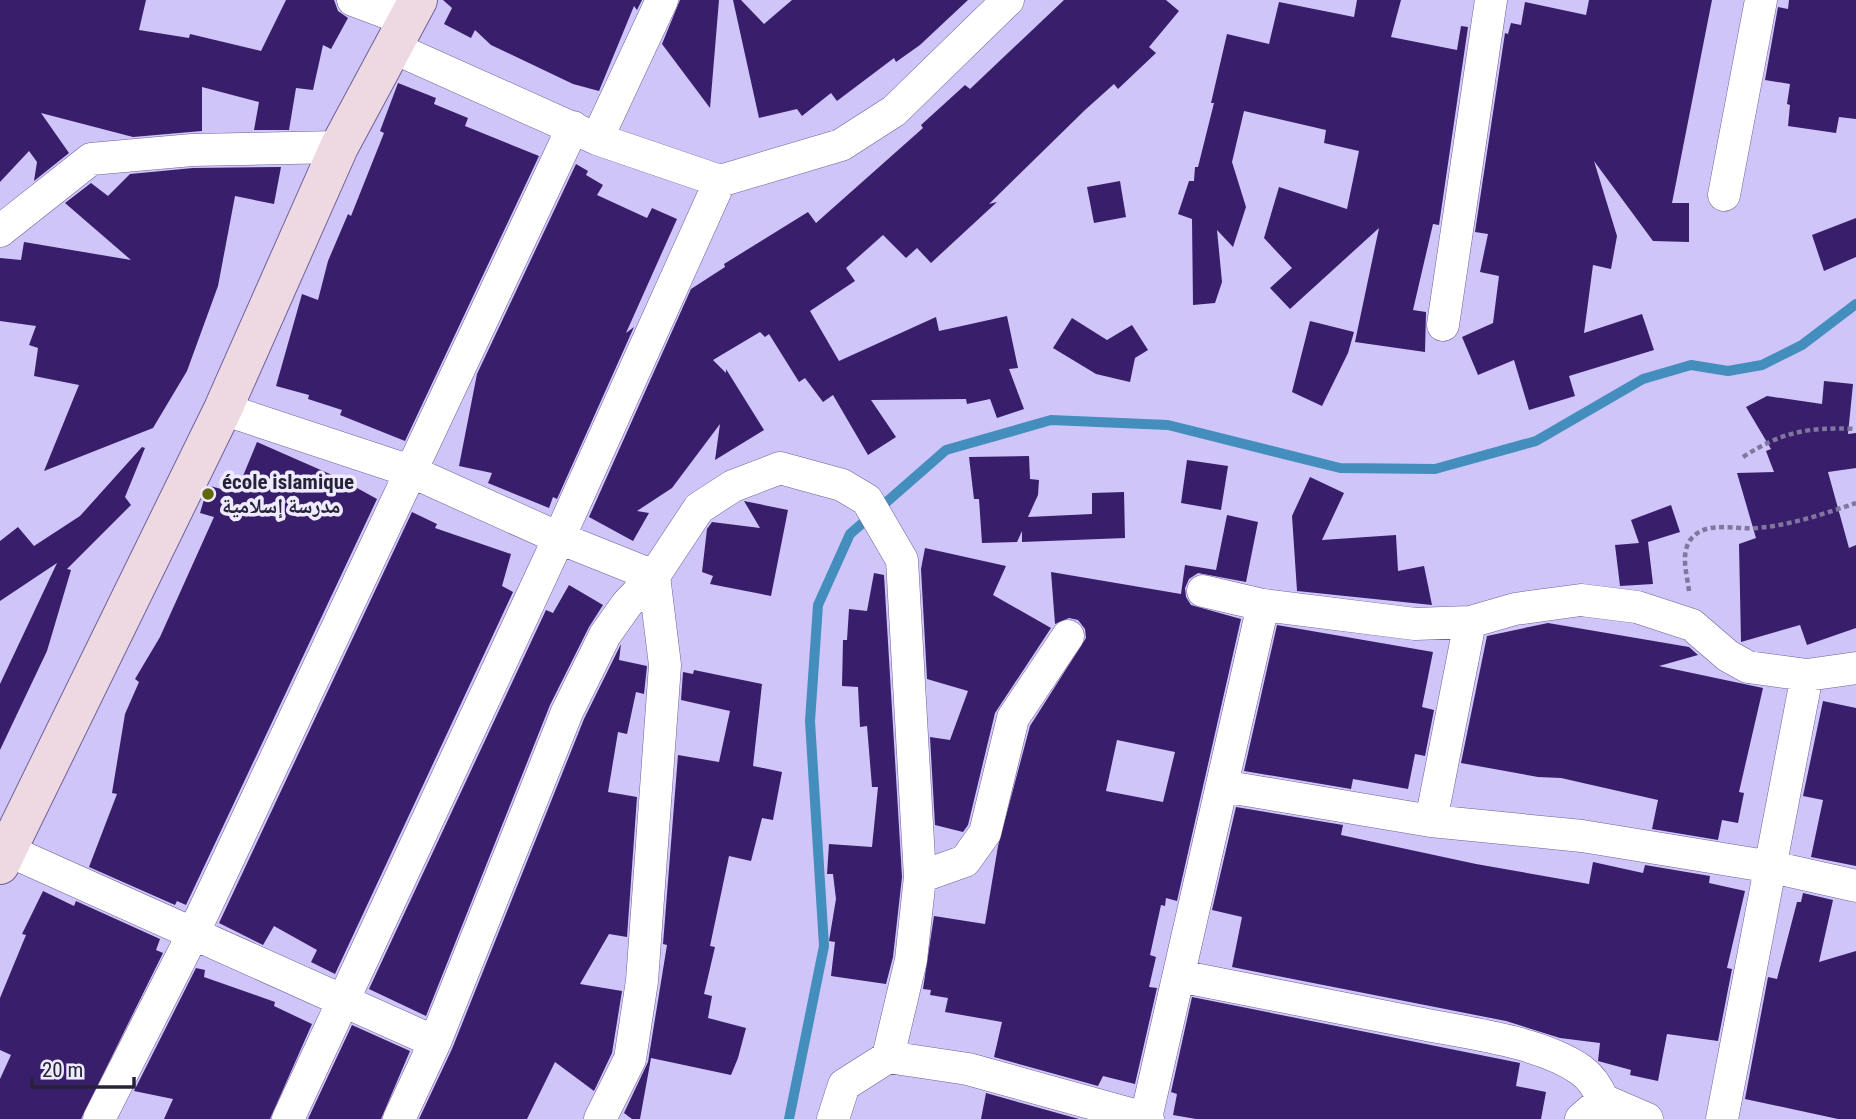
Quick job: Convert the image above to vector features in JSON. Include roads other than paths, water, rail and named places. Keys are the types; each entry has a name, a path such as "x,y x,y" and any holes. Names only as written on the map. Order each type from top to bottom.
{"street":[{"path":"353,0 407,23 585,133 720,181 841,145 894,111 1008,0"},
{"path":"99,1119 193,934 410,471 585,133 662,0"},
{"path":"1443,325 1491,0"},
{"path":"1724,195 1761,0"},
{"path":"407,23 339,147 223,409 4,858 193,934 435,1042"},
{"path":"0,231 92,159 192,150 339,147"},
{"path":"288,1119 559,538 720,181"},
{"path":"223,409 410,471 559,538 654,576"},
{"path":"399,1119 435,1042 567,712 604,635 627,604 654,576 699,508 733,486 780,468 842,485 867,500 902,560 920,877 911,960 888,1057"},
{"path":"600,1119 630,1059 642,981 664,665 654,576"},
{"path":"1203,591 1263,605 1415,624 1470,622 1515,609 1581,600 1637,607 1692,625 1728,656 1748,667 1807,675 1856,668"},
{"path":"833,1119 844,1085 888,1057 968,1069 1147,1118 1263,605"},
{"path":"1431,821 1470,622"},
{"path":"920,877 965,861 985,833 1013,718 1068,636"},
{"path":"1722,1119 1807,675"},
{"path":"1222,786 1431,821 1582,836 1772,867 1856,886"},
{"path":"1179,976 1476,1035 1527,1048 1581,1070 1596,1084 1592,1109 1647,1119"}],"waterway":[{"path":"789,1119 824,946 810,721 818,605 850,534 946,450 1051,420 1168,425 1340,468 1435,469 1536,441 1643,379 1691,365 1728,371 1762,365 1802,345 1856,304"}],"place":[{"name":"école islamique مدرسة إسلامية","path":"208,494"}]}
